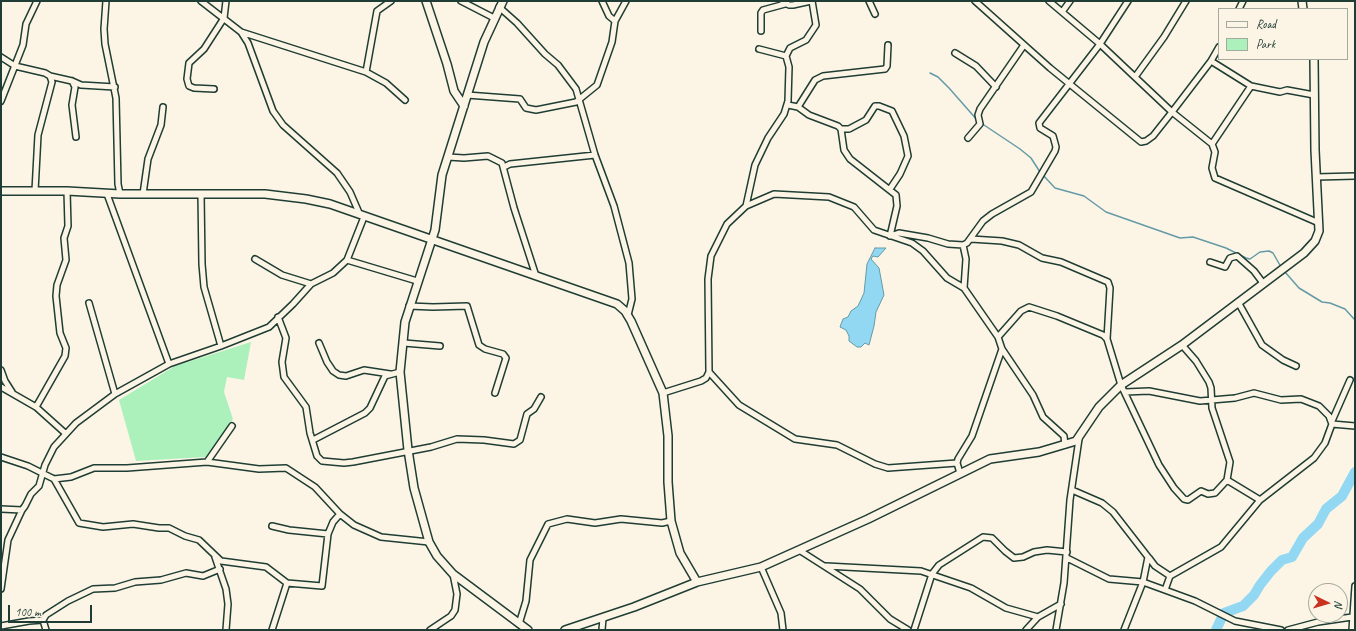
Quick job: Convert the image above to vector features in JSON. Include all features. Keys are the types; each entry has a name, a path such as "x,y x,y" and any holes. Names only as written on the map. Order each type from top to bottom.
{"street":[{"path":"1,101 23,45 26,24 37,1"},
{"path":"106,1 104,29 105,44 115,87 118,184 120,194"},
{"path":"1,588 8,540 31,494 39,486 45,465 54,447 66,433 96,407 115,394 168,364 221,346 269,326 293,304 311,284 333,273 347,260 362,216 350,192 337,173 283,125 273,111 250,48 241,32 201,1"},
{"path":"214,89 194,88 189,86 187,79 189,63 204,49 224,18 226,1"},
{"path":"366,72 376,11 391,1"},
{"path":"426,1 447,64 454,91 464,106"},
{"path":"461,1 494,18"},
{"path":"602,1 609,16 615,21"},
{"path":"467,95 520,99 526,108 536,110 557,107 579,99 597,84 612,42 615,21 626,1"},
{"path":"746,206 755,165 763,147 788,105 789,67 786,56 790,48 806,40 816,25 811,1 793,5 784,2 763,10 761,13 761,32"},
{"path":"869,1 875,14"},
{"path":"974,1 1024,45 1141,142 1146,141 1153,136 1211,61 1218,49"},
{"path":"1049,1 1100,44 1134,78 1172,112 1212,144 1215,152 1212,168 1215,178 1319,224"},
{"path":"1062,12 1070,1"},
{"path":"890,236 899,233 928,238 948,244 963,245 971,239 984,221 992,214 1028,195 1034,188 1056,147 1053,136 1040,128 1038,123 1068,82 1100,44 1128,1"},
{"path":"1134,78 1164,37 1186,1"},
{"path":"528,630 453,574 437,556 429,542 414,488 408,450 400,372 405,322 417,281 432,240 442,175 467,95 494,18 501,4 566,74 576,89 595,155 614,206 629,263 632,299 628,315"},
{"path":"241,32 366,72 386,83 405,100"},
{"path":"798,107 812,83 823,76 885,70 888,66 888,45"},
{"path":"968,138 980,123 978,115 980,109 1024,45"},
{"path":"759,49 786,56"},
{"path":"955,53 976,66 996,87"},
{"path":"1,57 15,66 45,73 50,76 72,81 81,85 115,87"},
{"path":"1056,630 1067,558 1072,490 1079,439 1099,407 1309,249 1318,236 1319,224 1316,177 1314,60"},
{"path":"1211,61 1251,86 1280,92 1287,90 1314,95"},
{"path":"35,191 38,135 46,103 52,88 50,76"},
{"path":"72,81 75,87 73,116 76,136"},
{"path":"1212,144 1251,86"},
{"path":"788,105 798,107 809,115 841,129 849,129 866,120 875,106 892,111 904,136 908,156 900,174 890,189"},
{"path":"143,194 148,159 161,125 163,107"},
{"path":"841,129 844,150 850,159 896,195 898,200 890,236"},
{"path":"504,167 510,164 595,155"},
{"path":"448,157 464,158 488,156 498,160 504,167 514,208 536,276"},
{"path":"1316,177 1355,176"},
{"path":"1,191 67,191 107,194 265,194 291,196 330,204 612,302 621,307 628,315 663,393 668,436 668,482 671,521 680,553 697,582"},
{"path":"36,407 66,356 66,348 60,333 56,296 57,285 66,260 64,238 68,226 67,191"},
{"path":"107,194 168,364"},
{"path":"200,194 204,287 221,346"},
{"path":"663,393 701,381 706,378 709,372 708,279 711,256 727,224 746,206 774,194 834,198 854,207 874,230 890,236 905,239 912,243 923,251 946,278 964,288 998,337 1002,349 1033,395 1043,417 1064,436 1065,445"},
{"path":"971,239 1002,241 1019,245 1042,258 1061,262 1108,282 1110,288 1107,339 1123,389 1163,473 1184,499 1191,499 1201,491 1208,494 1215,492 1227,480 1230,462 1212,408 1209,382 1196,361 1182,345"},
{"path":"963,245 966,259 964,288"},
{"path":"1210,262 1225,266 1230,258 1237,256 1254,271 1263,283"},
{"path":"255,259 282,275 311,284"},
{"path":"347,260 417,281"},
{"path":"1238,302 1262,345 1283,360 1296,366"},
{"path":"89,303 115,394"},
{"path":"409,306 433,308 467,306 479,345 485,350 503,354 506,358 495,393"},
{"path":"998,337 1021,311 1029,307 1099,332 1107,339"},
{"path":"278,318 286,338 282,362 284,376 306,407 310,433 317,456 320,460 353,462 408,450 432,447 457,439 484,440 514,444 518,443 521,437 525,417 534,409 541,397"},
{"path":"319,343 327,362 333,371 339,375 346,376 364,370 391,374"},
{"path":"404,343 440,346"},
{"path":"960,473 957,463 960,453 972,436 1002,349"},
{"path":"1,370 12,393"},
{"path":"313,440 366,413 373,403 385,376 400,372"},
{"path":"709,372 739,405 795,439 837,445 875,464 888,468 957,463"},
{"path":"1165,590 1170,576 1221,547 1260,500 1314,458 1330,434 1332,423 1350,380"},
{"path":"1,387 36,407 66,433"},
{"path":"1123,389 1149,391 1189,400 1212,400 1254,393 1281,400 1301,399 1319,406 1332,423 1355,426"},
{"path":"207,462 232,426"},
{"path":"565,630 634,608 697,582 761,567 868,519 990,459 1039,452 1065,445 1079,439"},
{"path":"1,457 28,466 54,479 71,477 94,468 127,468 207,462 259,469 286,468 315,487 340,514 354,525 381,537 429,542"},
{"path":"54,479 79,523 102,527 133,524 169,528 185,536 199,540 215,557 221,561 233,564 266,567 287,583 322,586 328,534 340,514"},
{"path":"1227,480 1260,500"},
{"path":"1072,490 1102,503 1113,512 1155,566 1170,576"},
{"path":"1,509 22,510"},
{"path":"519,624 526,601 530,560 548,524 566,520 595,523 621,519 662,523 671,521"},
{"path":"272,526 289,530 328,534"},
{"path":"914,630 932,574 939,565 987,536 997,541 1004,551 1014,558 1047,550 1067,552"},
{"path":"799,550 860,588 890,619 908,630"},
{"path":"215,557 226,589 228,604 226,630"},
{"path":"1124,630 1143,582 1148,557"},
{"path":"1067,558 1109,579 1143,582 1195,601 1225,617 1250,625 1281,630"},
{"path":"826,566 921,571 971,588 1006,608 1038,617"},
{"path":"761,567 781,613 783,630"},
{"path":"46,630 43,620 46,615 68,601 93,589 116,588 135,582 161,580 186,573 203,576 220,569"},
{"path":"430,630 451,616 455,610 457,594 453,574"},
{"path":"272,630 287,583"},
{"path":"1352,630 1355,586"},
{"path":"1026,630 1038,617 1061,604"},
{"path":"1288,630 1318,622 1352,617"},
{"path":"602,630 603,618"},
{"path":"1,626 43,620"},
{"path":"898,624 900,630"}],"green space":[{"path":"251,342 244,380 227,377 224,392 233,419 206,457 136,461 119,400 175,366"}],"water":[{"path":"875,248 886,248 878,257 873,256 871,259 879,268 884,295 876,312 869,345 865,343 861,347 857,347 849,341 849,336 846,330 840,327 843,319 848,317 851,311 858,306 864,293 867,264"}],"waterway":[{"path":"930,73 938,77 978,121"},
{"path":"981,123 1031,158 1040,172"},
{"path":"1042,174 1055,188 1084,196 1106,212 1180,238 1193,237 1226,248 1250,259 1260,252 1269,251 1273,253 1281,267"},
{"path":"1285,272 1299,288 1322,302 1330,303 1345,309 1355,320"},
{"path":"1216,630 1224,613 1243,606 1254,595 1271,571 1282,560 1292,557 1303,538 1318,524 1326,509 1342,496 1355,472"}]}
